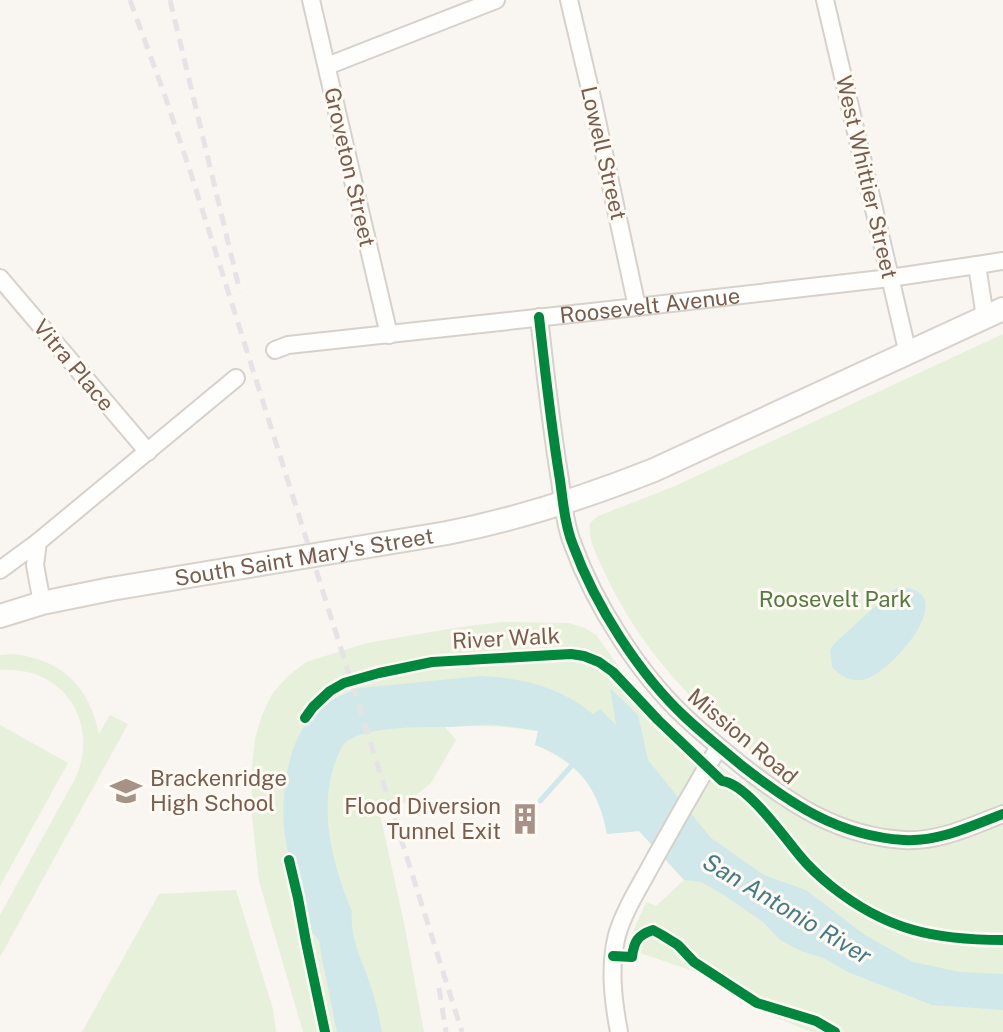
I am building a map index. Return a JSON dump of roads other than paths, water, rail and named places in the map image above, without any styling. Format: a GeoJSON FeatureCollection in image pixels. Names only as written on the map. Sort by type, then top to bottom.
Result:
{"type":"FeatureCollection","features":[{"type":"Feature","properties":{"kind":"main road"},"geometry":{"type":"LineString","coordinates":[[564,504],[654,470],[994,313]]}},
{"type":"Feature","properties":{"kind":"main road","name":"South Saint Mary's Street"},"geometry":{"type":"LineString","coordinates":[[0,616],[42,603],[111,589],[485,526],[564,504]]}},
{"type":"Feature","properties":{"kind":"street","name":"Groveton Street"},"geometry":{"type":"LineString","coordinates":[[311,0],[389,335]]}},
{"type":"Feature","properties":{"kind":"street"},"geometry":{"type":"LineString","coordinates":[[327,66],[496,0]]}},
{"type":"Feature","properties":{"kind":"street","name":"Lowell Street"},"geometry":{"type":"LineString","coordinates":[[569,0],[637,307]]}},
{"type":"Feature","properties":{"kind":"street","name":"West Whittier Street"},"geometry":{"type":"LineString","coordinates":[[825,0],[908,354]]}},
{"type":"Feature","properties":{"kind":"street","name":"Roosevelt Avenue"},"geometry":{"type":"LineString","coordinates":[[275,350],[288,345],[890,278],[1003,261]]}},
{"type":"Feature","properties":{"kind":"street"},"geometry":{"type":"LineString","coordinates":[[977,265],[994,313]]}},
{"type":"Feature","properties":{"kind":"street","name":"Vitra Place"},"geometry":{"type":"LineString","coordinates":[[0,278],[148,452]]}},
{"type":"Feature","properties":{"kind":"street","name":"Mission Road"},"geometry":{"type":"LineString","coordinates":[[539,317],[555,450],[573,544],[620,639],[683,715],[796,806],[826,821],[869,835],[905,840],[932,839],[1003,814]]}},
{"type":"Feature","properties":{"kind":"street"},"geometry":{"type":"LineString","coordinates":[[0,570],[236,378]]}},
{"type":"Feature","properties":{"kind":"street"},"geometry":{"type":"LineString","coordinates":[[38,542],[35,565],[42,603]]}},
{"type":"Feature","properties":{"kind":"street"},"geometry":{"type":"LineString","coordinates":[[619,1032],[612,981],[618,933],[628,907],[719,747]]}},
{"type":"Feature","properties":{"kind":"water"},"geometry":{"type":"Polygon","coordinates":[[[900,587],[918,592],[925,602],[924,616],[905,648],[866,679],[856,680],[840,674],[832,667],[830,650],[834,644],[900,587]]]}},
{"type":"Feature","properties":{"kind":"water","name":"San Antonio River"},"geometry":{"type":"Polygon","coordinates":[[[481,676],[512,679],[554,691],[593,714],[600,709],[616,725],[610,688],[638,715],[648,760],[711,838],[764,875],[806,890],[865,935],[913,962],[960,972],[1003,974],[1003,1010],[932,1005],[848,972],[780,940],[763,922],[724,895],[701,882],[684,880],[639,831],[607,834],[592,790],[575,768],[535,745],[538,731],[484,725],[380,730],[355,737],[341,749],[330,781],[330,838],[382,1032],[337,1032],[320,944],[306,927],[285,833],[287,773],[296,742],[319,709],[360,688],[481,676]]]}},
{"type":"Feature","properties":{"kind":"waterway"},"geometry":{"type":"LineString","coordinates":[[540,801],[574,763]]}},
{"type":"Feature","properties":{"kind":"railway"},"geometry":{"type":"LineString","coordinates":[[130,0],[191,174],[462,1032]]}},
{"type":"Feature","properties":{"kind":"railway"},"geometry":{"type":"LineString","coordinates":[[170,0],[240,292]]}},
{"type":"Feature","properties":{"kind":"railway"},"geometry":{"type":"LineString","coordinates":[[439,988],[446,1032]]}},
{"type":"Feature","properties":{"kind":"place","name":"Brackenridge High School"},"geometry":{"type":"Point","coordinates":[126,791]}},
{"type":"Feature","properties":{"kind":"place","name":"Flood Diversion Tunnel Exit"},"geometry":{"type":"Point","coordinates":[525,819]}},
{"type":"Feature","properties":{"kind":"park label","name":"Roosevelt Park"},"geometry":{"type":"Point","coordinates":[835,599]}}]}
